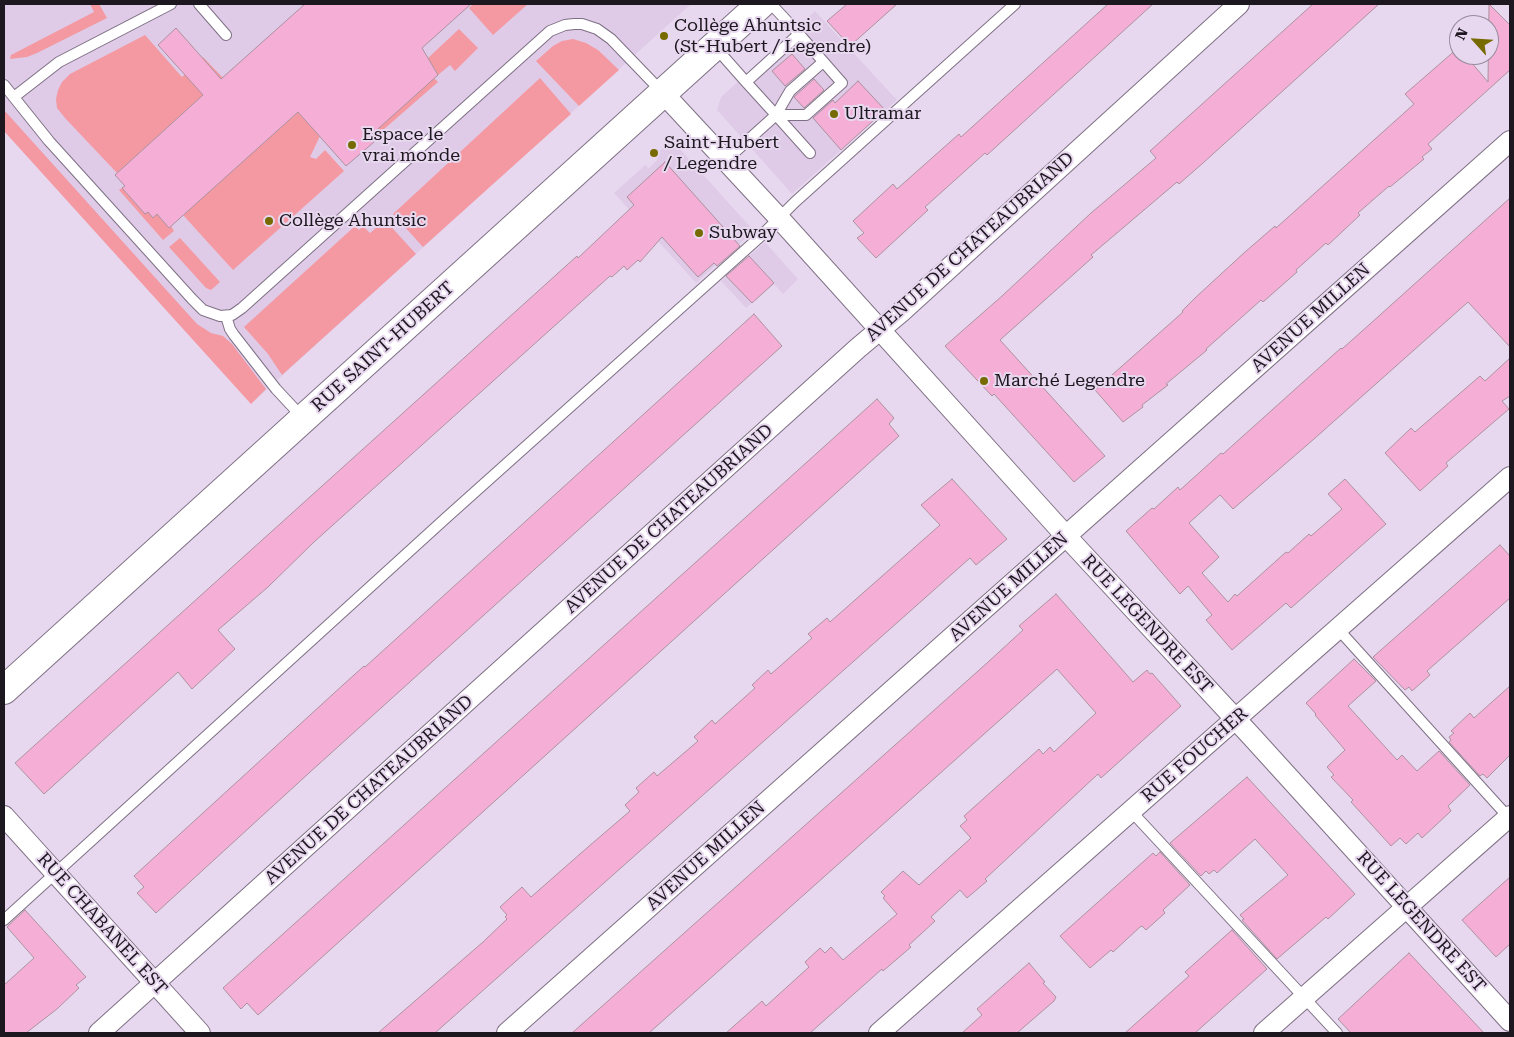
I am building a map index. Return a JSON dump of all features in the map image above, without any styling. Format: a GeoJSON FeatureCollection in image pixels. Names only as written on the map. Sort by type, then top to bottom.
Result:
{"type":"FeatureCollection","features":[{"type":"Feature","properties":{"kind":"main road","name":"RUE SAINT-HUBERT"},"geometry":{"type":"LineString","coordinates":[[4,690],[761,4]]}},
{"type":"Feature","properties":{"kind":"street","name":"AVENUE DE CHATEAUBRIAND"},"geometry":{"type":"LineString","coordinates":[[99,1033],[1239,4]]}},
{"type":"Feature","properties":{"kind":"street","name":"RUE LEGENDRE EST"},"geometry":{"type":"LineString","coordinates":[[663,93],[1510,1021]]}},
{"type":"Feature","properties":{"kind":"street","name":"AVENUE MILLEN"},"geometry":{"type":"LineString","coordinates":[[507,1033],[1510,141]]}},
{"type":"Feature","properties":{"kind":"street","name":"RUE FOUCHER"},"geometry":{"type":"LineString","coordinates":[[880,1033],[1510,477]]}},
{"type":"Feature","properties":{"kind":"street","name":"RUE CHABANEL EST"},"geometry":{"type":"LineString","coordinates":[[4,816],[200,1033]]}},
{"type":"Feature","properties":{"kind":"street"},"geometry":{"type":"LineString","coordinates":[[1264,1033],[1510,818]]}},
{"type":"Feature","properties":{"kind":"lane"},"geometry":{"type":"LineString","coordinates":[[14,97],[58,62],[172,4]]}},
{"type":"Feature","properties":{"kind":"lane"},"geometry":{"type":"LineString","coordinates":[[199,4],[226,35]]}},
{"type":"Feature","properties":{"kind":"lane"},"geometry":{"type":"LineString","coordinates":[[770,4],[842,83],[806,115],[776,115]]}},
{"type":"Feature","properties":{"kind":"lane"},"geometry":{"type":"LineString","coordinates":[[4,920],[1015,4]]}},
{"type":"Feature","properties":{"kind":"lane"},"geometry":{"type":"LineString","coordinates":[[4,85],[50,141],[198,305],[214,316],[232,315],[242,308],[550,31],[565,25],[574,24],[582,24],[597,29],[611,39],[663,93]]}},
{"type":"Feature","properties":{"kind":"lane"},"geometry":{"type":"LineString","coordinates":[[746,82],[799,34]]}},
{"type":"Feature","properties":{"kind":"lane"},"geometry":{"type":"LineString","coordinates":[[714,46],[810,153]]}},
{"type":"Feature","properties":{"kind":"lane"},"geometry":{"type":"LineString","coordinates":[[726,160],[776,115],[790,91],[823,62]]}},
{"type":"Feature","properties":{"kind":"lane"},"geometry":{"type":"LineString","coordinates":[[226,316],[234,335],[276,389],[304,420]]}},
{"type":"Feature","properties":{"kind":"lane"},"geometry":{"type":"LineString","coordinates":[[1338,629],[1510,818]]}},
{"type":"Feature","properties":{"kind":"lane"},"geometry":{"type":"LineString","coordinates":[[1131,811],[1337,1033]]}},
{"type":"Feature","properties":{"kind":"shaded area","name":"Collège Ahuntsic"},"geometry":{"type":"Polygon","coordinates":[[[4,4],[691,4],[251,404],[4,131],[4,4]]]}},
{"type":"Feature","properties":{"kind":"shaded area"},"geometry":{"type":"Polygon","coordinates":[[[90,4],[99,4],[107,18],[37,53],[27,57],[10,59],[11,55],[94,12],[90,4]]]}},
{"type":"Feature","properties":{"kind":"shaded area"},"geometry":{"type":"Polygon","coordinates":[[[473,4],[528,4],[493,35],[469,8],[473,4]]]}},
{"type":"Feature","properties":{"kind":"shaded area"},"geometry":{"type":"Polygon","coordinates":[[[815,11],[897,100],[792,194],[717,110],[721,97],[815,11]]]}},
{"type":"Feature","properties":{"kind":"shaded area"},"geometry":{"type":"Polygon","coordinates":[[[459,29],[478,48],[455,71],[450,65],[438,75],[428,58],[459,29]]]}},
{"type":"Feature","properties":{"kind":"shaded area"},"geometry":{"type":"Polygon","coordinates":[[[145,35],[182,77],[203,57],[223,78],[117,173],[65,118],[57,108],[56,99],[62,82],[70,74],[145,35]]]}},
{"type":"Feature","properties":{"kind":"shaded area"},"geometry":{"type":"Polygon","coordinates":[[[573,39],[586,43],[598,50],[619,70],[579,106],[536,61],[553,46],[562,41],[573,39]]]}},
{"type":"Feature","properties":{"kind":"shaded area"},"geometry":{"type":"Polygon","coordinates":[[[434,78],[438,82],[375,137],[361,117],[378,129],[434,78]]]}},
{"type":"Feature","properties":{"kind":"shaded area"},"geometry":{"type":"Polygon","coordinates":[[[540,78],[571,114],[423,247],[393,214],[540,78]]]}},
{"type":"Feature","properties":{"kind":"shaded area"},"geometry":{"type":"Polygon","coordinates":[[[4,110],[197,324],[211,333],[223,336],[232,344],[266,389],[251,404],[4,131],[4,110]]]}},
{"type":"Feature","properties":{"kind":"shaded area"},"geometry":{"type":"Polygon","coordinates":[[[298,112],[320,136],[310,157],[316,159],[325,150],[344,171],[233,270],[183,215],[298,112]]]}},
{"type":"Feature","properties":{"kind":"shaded area"},"geometry":{"type":"Polygon","coordinates":[[[670,144],[680,149],[754,231],[696,283],[614,193],[645,165],[649,168],[658,159],[655,155],[670,144]]]}},
{"type":"Feature","properties":{"kind":"shaded area"},"geometry":{"type":"Polygon","coordinates":[[[122,188],[145,214],[148,212],[153,218],[157,214],[174,231],[163,240],[119,190],[122,188]]]}},
{"type":"Feature","properties":{"kind":"shaded area"},"geometry":{"type":"Polygon","coordinates":[[[385,220],[416,254],[282,375],[268,354],[244,327],[355,226],[359,230],[363,226],[370,233],[385,220]]]}},
{"type":"Feature","properties":{"kind":"shaded area"},"geometry":{"type":"Polygon","coordinates":[[[180,238],[220,282],[211,290],[206,288],[169,247],[180,238]]]}},
{"type":"Feature","properties":{"kind":"shaded area"},"geometry":{"type":"Polygon","coordinates":[[[765,242],[798,279],[783,294],[774,284],[746,308],[721,281],[765,242]]]}},
{"type":"Feature","properties":{"kind":"building"},"geometry":{"type":"Polygon","coordinates":[[[305,4],[471,4],[422,48],[438,75],[370,136],[374,142],[346,166],[298,112],[169,228],[157,214],[153,218],[148,212],[145,214],[122,188],[125,186],[115,175],[203,95],[158,45],[176,28],[221,79],[305,4]]]}},
{"type":"Feature","properties":{"kind":"building"},"geometry":{"type":"Polygon","coordinates":[[[847,4],[897,4],[850,46],[827,21],[847,4]]]}},
{"type":"Feature","properties":{"kind":"building"},"geometry":{"type":"Polygon","coordinates":[[[1108,4],[1153,4],[987,155],[985,153],[925,207],[928,210],[876,258],[857,238],[864,233],[853,221],[893,184],[897,189],[959,134],[961,137],[1108,4]]]}},
{"type":"Feature","properties":{"kind":"building"},"geometry":{"type":"Polygon","coordinates":[[[1313,4],[1379,4],[1179,184],[1177,182],[1091,255],[1093,257],[1000,340],[1105,456],[1074,482],[994,394],[992,396],[945,346],[1091,213],[1156,158],[1150,151],[1313,4]]]}},
{"type":"Feature","properties":{"kind":"building"},"geometry":{"type":"Polygon","coordinates":[[[1489,4],[1510,25],[1510,70],[1428,144],[1432,149],[1422,157],[1424,159],[1358,213],[1360,215],[1328,245],[1326,243],[1263,302],[1261,300],[1207,350],[1166,384],[1168,385],[1123,422],[1095,390],[1183,312],[1196,297],[1245,252],[1275,226],[1276,228],[1414,104],[1405,94],[1449,56],[1449,65],[1474,65],[1488,82],[1488,65],[1499,65],[1499,15],[1489,15],[1489,4]]]}},
{"type":"Feature","properties":{"kind":"building"},"geometry":{"type":"Polygon","coordinates":[[[792,54],[805,69],[785,86],[772,71],[792,54]]]}},
{"type":"Feature","properties":{"kind":"building"},"geometry":{"type":"Polygon","coordinates":[[[814,79],[824,90],[804,108],[794,97],[814,79]]]}},
{"type":"Feature","properties":{"kind":"building"},"geometry":{"type":"Polygon","coordinates":[[[858,81],[885,110],[841,150],[813,118],[833,100],[835,103],[858,81]]]}},
{"type":"Feature","properties":{"kind":"building"},"geometry":{"type":"Polygon","coordinates":[[[665,162],[740,246],[717,266],[714,263],[698,277],[662,237],[640,262],[638,260],[627,270],[624,266],[612,277],[610,276],[314,542],[268,587],[218,630],[235,649],[192,689],[178,672],[44,794],[15,763],[577,256],[578,258],[634,205],[627,197],[665,162]]]}},
{"type":"Feature","properties":{"kind":"building"},"geometry":{"type":"Polygon","coordinates":[[[1510,198],[1510,347],[1468,302],[1233,509],[1220,495],[1189,523],[1219,557],[1202,573],[1228,602],[1286,552],[1288,553],[1309,534],[1311,536],[1342,509],[1328,494],[1345,479],[1386,524],[1291,608],[1286,603],[1232,650],[1206,620],[1212,615],[1188,586],[1180,594],[1126,531],[1178,487],[1180,490],[1221,453],[1223,454],[1510,198]]]}},
{"type":"Feature","properties":{"kind":"building"},"geometry":{"type":"Polygon","coordinates":[[[749,256],[774,283],[752,303],[726,276],[749,256]]]}},
{"type":"Feature","properties":{"kind":"building"},"geometry":{"type":"Polygon","coordinates":[[[754,314],[782,346],[156,913],[137,893],[144,887],[134,876],[754,314]]]}},
{"type":"Feature","properties":{"kind":"building"},"geometry":{"type":"Polygon","coordinates":[[[1510,358],[1510,396],[1502,401],[1509,409],[1446,463],[1448,466],[1420,491],[1385,453],[1411,428],[1415,432],[1480,376],[1485,381],[1510,358]]]}},
{"type":"Feature","properties":{"kind":"building"},"geometry":{"type":"Polygon","coordinates":[[[877,399],[894,418],[889,424],[899,436],[258,1015],[247,1003],[241,1009],[223,988],[877,399]]]}},
{"type":"Feature","properties":{"kind":"building"},"geometry":{"type":"Polygon","coordinates":[[[952,479],[1007,539],[976,565],[970,558],[435,1033],[378,1033],[507,919],[505,917],[507,915],[500,907],[522,887],[531,897],[630,811],[625,805],[639,792],[636,788],[654,772],[657,776],[698,741],[694,737],[712,720],[715,724],[755,688],[752,685],[768,670],[771,674],[812,638],[808,634],[827,618],[830,622],[940,525],[921,505],[952,479]]]}},
{"type":"Feature","properties":{"kind":"building"},"geometry":{"type":"Polygon","coordinates":[[[1500,545],[1510,556],[1510,598],[1427,671],[1430,675],[1412,691],[1409,687],[1405,690],[1373,657],[1500,545]]]}},
{"type":"Feature","properties":{"kind":"building"},"geometry":{"type":"Polygon","coordinates":[[[1056,594],[1133,682],[1147,670],[1150,674],[1152,673],[1181,706],[1101,778],[1098,774],[967,898],[960,890],[931,917],[935,921],[909,945],[911,947],[883,971],[882,969],[810,1033],[726,1033],[762,1001],[766,1006],[809,967],[805,962],[820,948],[825,953],[831,947],[843,960],[897,914],[883,898],[885,896],[881,892],[903,871],[919,885],[971,838],[960,826],[967,820],[964,816],[1039,749],[1043,754],[1050,747],[1054,752],[1096,713],[1057,669],[649,1033],[572,1033],[987,663],[1023,630],[1019,626],[1056,594]]]}},
{"type":"Feature","properties":{"kind":"building"},"geometry":{"type":"Polygon","coordinates":[[[1354,659],[1376,681],[1348,706],[1397,760],[1402,755],[1417,771],[1439,751],[1470,785],[1448,806],[1451,811],[1422,838],[1418,833],[1406,844],[1400,838],[1391,846],[1351,802],[1353,800],[1331,777],[1334,775],[1327,767],[1345,750],[1306,703],[1354,659]]]}},
{"type":"Feature","properties":{"kind":"building"},"geometry":{"type":"Polygon","coordinates":[[[1510,686],[1510,755],[1487,778],[1483,774],[1480,776],[1449,742],[1451,740],[1449,737],[1454,733],[1451,731],[1470,713],[1474,718],[1510,686]]]}},
{"type":"Feature","properties":{"kind":"building"},"geometry":{"type":"Polygon","coordinates":[[[1247,777],[1355,894],[1328,919],[1326,917],[1277,959],[1242,920],[1244,919],[1240,915],[1288,875],[1255,839],[1217,873],[1214,870],[1209,874],[1206,871],[1201,876],[1170,843],[1247,777]]]}},
{"type":"Feature","properties":{"kind":"building"},"geometry":{"type":"Polygon","coordinates":[[[1160,852],[1190,885],[1163,910],[1165,913],[1146,930],[1142,926],[1140,927],[1113,952],[1111,950],[1090,968],[1060,936],[1153,853],[1156,856],[1160,852]]]}},
{"type":"Feature","properties":{"kind":"building"},"geometry":{"type":"Polygon","coordinates":[[[1510,877],[1510,944],[1496,957],[1462,920],[1510,877]]]}},
{"type":"Feature","properties":{"kind":"building"},"geometry":{"type":"Polygon","coordinates":[[[25,910],[86,977],[76,985],[79,988],[57,1009],[26,1033],[4,1033],[4,985],[34,958],[7,927],[25,910]]]}},
{"type":"Feature","properties":{"kind":"building"},"geometry":{"type":"Polygon","coordinates":[[[1232,930],[1267,969],[1195,1033],[1125,1033],[1189,976],[1185,972],[1232,930]]]}},
{"type":"Feature","properties":{"kind":"building"},"geometry":{"type":"Polygon","coordinates":[[[1409,953],[1484,1033],[1351,1033],[1338,1019],[1409,953]]]}},
{"type":"Feature","properties":{"kind":"building"},"geometry":{"type":"Polygon","coordinates":[[[1029,963],[1056,997],[1054,1001],[1017,1033],[962,1033],[982,1015],[977,1009],[1029,963]]]}},
{"type":"Feature","properties":{"kind":"place","name":"Collège Ahuntsic (St-Hubert / Legendre)"},"geometry":{"type":"Point","coordinates":[664,36]}},
{"type":"Feature","properties":{"kind":"place","name":"Ultramar"},"geometry":{"type":"Point","coordinates":[834,114]}},
{"type":"Feature","properties":{"kind":"place","name":"Espace le vrai monde"},"geometry":{"type":"Point","coordinates":[352,145]}},
{"type":"Feature","properties":{"kind":"place","name":"Saint-Hubert / Legendre"},"geometry":{"type":"Point","coordinates":[654,153]}},
{"type":"Feature","properties":{"kind":"place","name":"Collège Ahuntsic"},"geometry":{"type":"Point","coordinates":[269,221]}},
{"type":"Feature","properties":{"kind":"place","name":"Subway"},"geometry":{"type":"Point","coordinates":[699,233]}},
{"type":"Feature","properties":{"kind":"place","name":"Marché Legendre"},"geometry":{"type":"Point","coordinates":[984,381]}}]}
